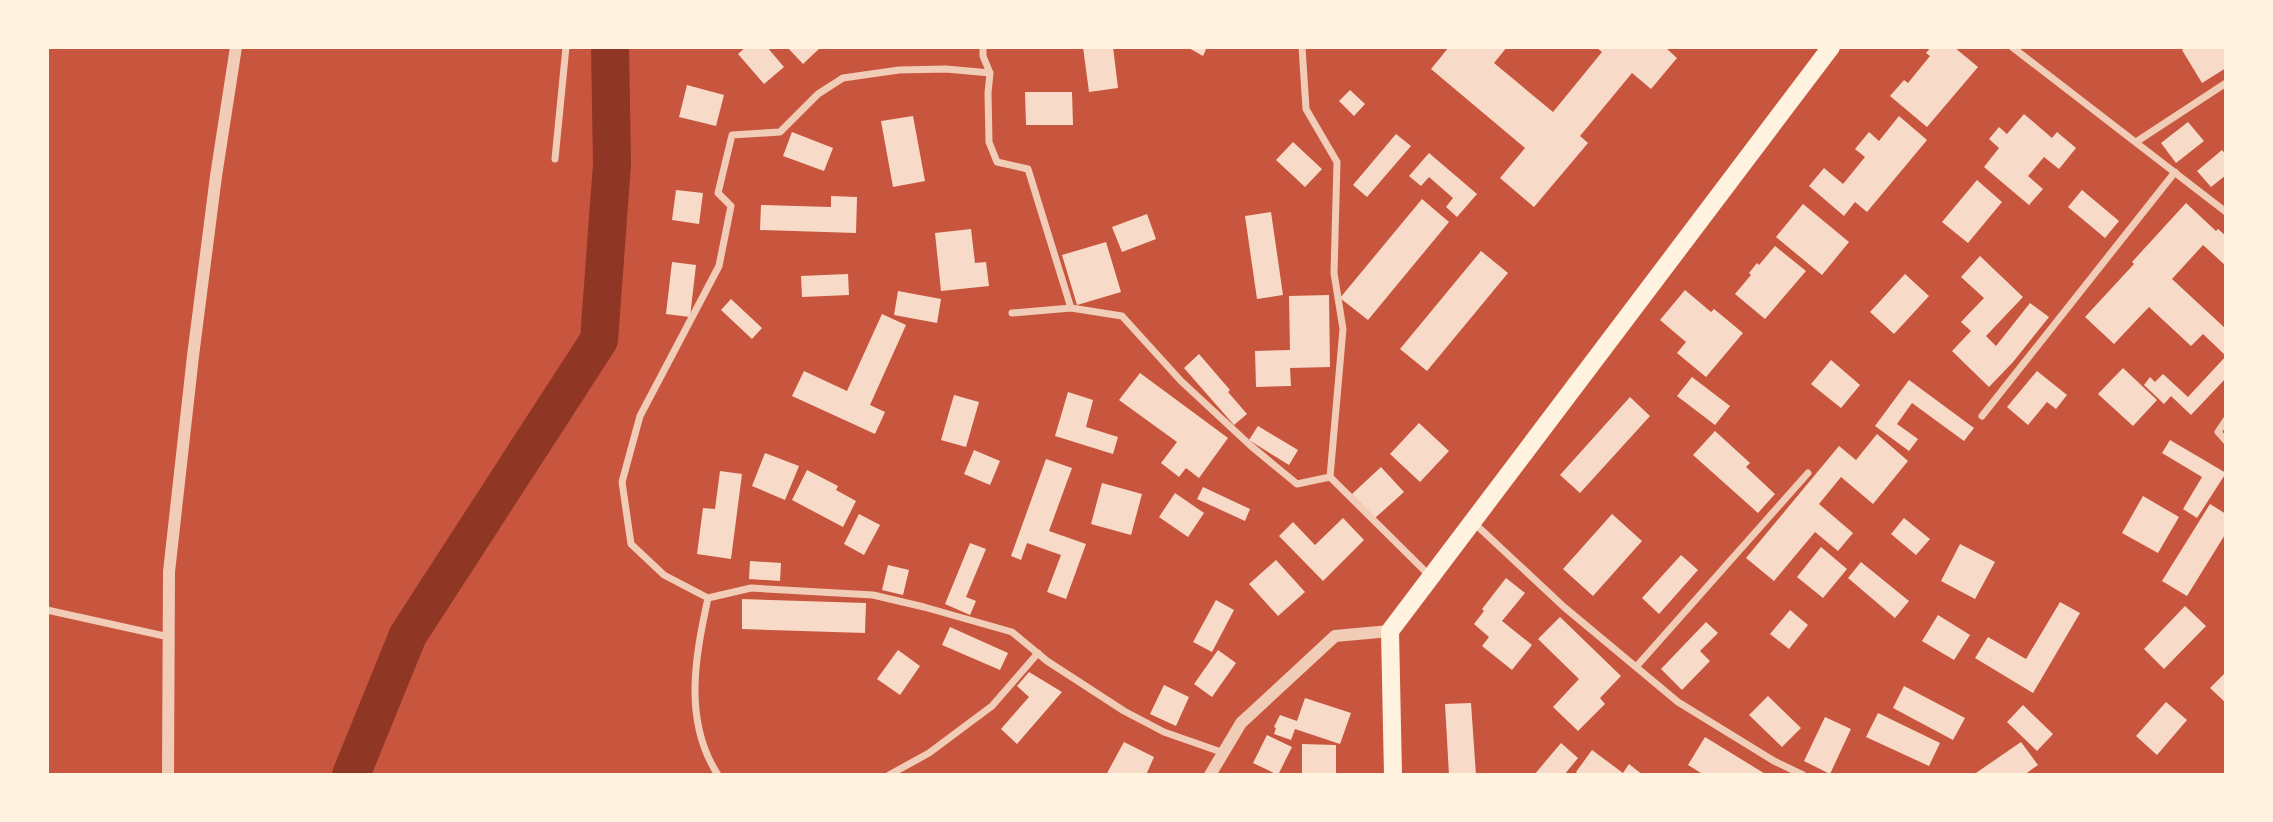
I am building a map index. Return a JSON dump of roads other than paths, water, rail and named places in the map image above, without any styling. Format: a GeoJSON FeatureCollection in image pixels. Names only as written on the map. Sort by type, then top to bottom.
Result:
{"type":"FeatureCollection","features":[{"type":"Feature","properties":{"kind":"main road"},"geometry":{"type":"LineString","coordinates":[[1393,775],[1390,631],[1831,47]]}},
{"type":"Feature","properties":{"kind":"street"},"geometry":{"type":"LineString","coordinates":[[168,775],[169,572],[191,370],[236,47]]}},
{"type":"Feature","properties":{"kind":"street"},"geometry":{"type":"LineString","coordinates":[[555,159],[566,47]]}},
{"type":"Feature","properties":{"kind":"street"},"geometry":{"type":"LineString","coordinates":[[983,47],[983,56],[990,73],[989,142],[996,162],[1028,169],[1071,308]]}},
{"type":"Feature","properties":{"kind":"street"},"geometry":{"type":"LineString","coordinates":[[1302,47],[1306,109],[1337,162],[1334,273],[1343,329],[1330,477]]}},
{"type":"Feature","properties":{"kind":"street"},"geometry":{"type":"LineString","coordinates":[[2012,47],[2226,212]]}},
{"type":"Feature","properties":{"kind":"street"},"geometry":{"type":"LineString","coordinates":[[990,73],[946,69],[899,70],[843,78],[818,94],[780,132],[732,135],[718,193],[732,206],[719,266],[639,416],[622,482],[631,544],[664,575],[708,598],[751,588],[873,595],[1012,632],[1038,653],[1124,711],[1164,732],[1223,753]]}},
{"type":"Feature","properties":{"kind":"street"},"geometry":{"type":"LineString","coordinates":[[2136,142],[2226,83]]}},
{"type":"Feature","properties":{"kind":"street"},"geometry":{"type":"LineString","coordinates":[[1982,416],[2175,172]]}},
{"type":"Feature","properties":{"kind":"street"},"geometry":{"type":"LineString","coordinates":[[1012,313],[1071,308],[1122,316],[1181,382],[1297,484],[1330,477]]}},
{"type":"Feature","properties":{"kind":"street"},"geometry":{"type":"LineString","coordinates":[[2226,420],[2218,432],[2226,441]]}},
{"type":"Feature","properties":{"kind":"street"},"geometry":{"type":"LineString","coordinates":[[1636,667],[1808,473]]}},
{"type":"Feature","properties":{"kind":"street"},"geometry":{"type":"LineString","coordinates":[[1330,477],[1431,577]]}},
{"type":"Feature","properties":{"kind":"street"},"geometry":{"type":"LineString","coordinates":[[1473,522],[1564,607],[1678,702],[1774,761],[1803,775]]}},
{"type":"Feature","properties":{"kind":"street"},"geometry":{"type":"LineString","coordinates":[[708,598],[698,645],[695,700],[700,740],[718,775]]}},
{"type":"Feature","properties":{"kind":"street"},"geometry":{"type":"LineString","coordinates":[[47,610],[169,637]]}},
{"type":"Feature","properties":{"kind":"street"},"geometry":{"type":"LineString","coordinates":[[1210,775],[1241,723],[1335,636],[1390,631]]}},
{"type":"Feature","properties":{"kind":"street"},"geometry":{"type":"LineString","coordinates":[[889,775],[929,753],[992,706],[1038,653]]}},
{"type":"Feature","properties":{"kind":"waterway"},"geometry":{"type":"LineString","coordinates":[[351,775],[408,635],[599,340],[612,164],[610,47]]}}]}
